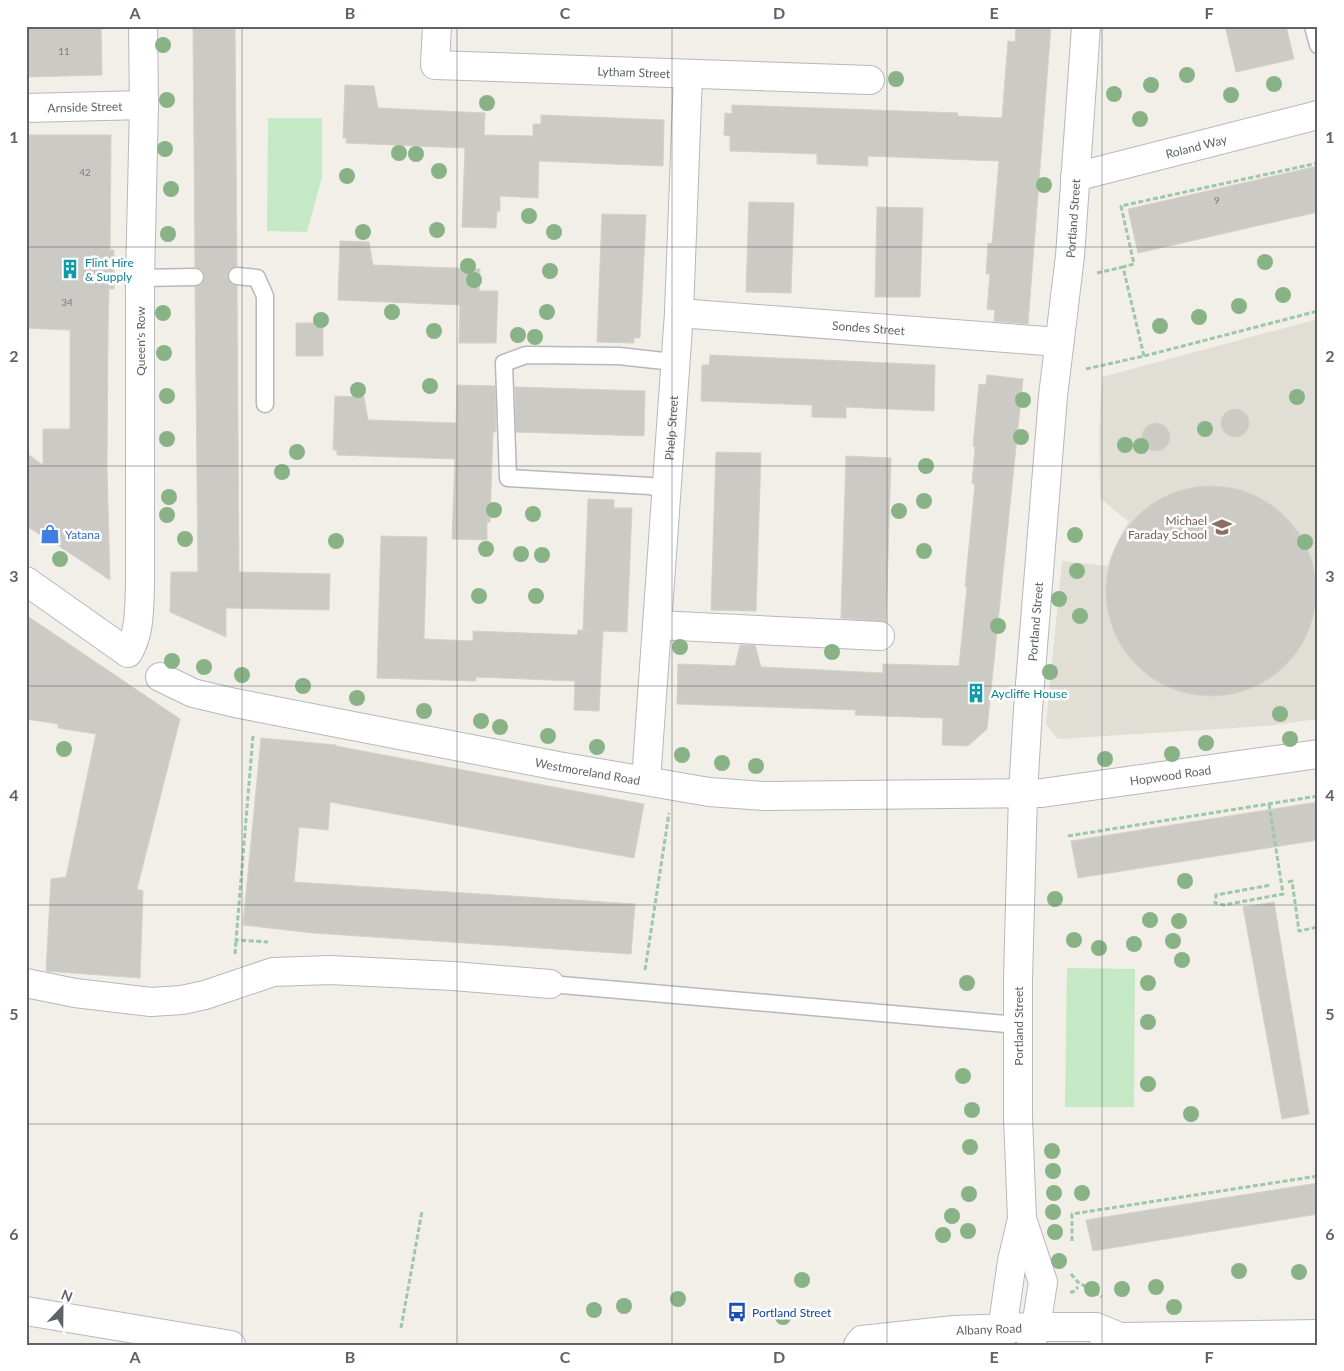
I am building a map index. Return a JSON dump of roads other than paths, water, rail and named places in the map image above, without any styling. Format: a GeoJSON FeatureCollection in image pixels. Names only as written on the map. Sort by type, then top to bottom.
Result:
{"type":"FeatureCollection","features":[{"type":"Feature","properties":{"kind":"street","name":"Queen's Row"},"geometry":{"type":"LineString","coordinates":[[26,582],[128,653],[134,643],[138,629],[139,595],[140,278],[144,105],[143,26]]}},
{"type":"Feature","properties":{"kind":"street","name":"Lytham Street"},"geometry":{"type":"LineString","coordinates":[[437,26],[435,65],[870,80]]}},
{"type":"Feature","properties":{"kind":"street","name":"Portland Street"},"geometry":{"type":"LineString","coordinates":[[1034,1336],[1042,1282],[1022,1219],[1018,1117],[1023,793],[1055,376],[1068,274],[1086,26]]}},
{"type":"Feature","properties":{"kind":"street","name":"Phelp Street"},"geometry":{"type":"LineString","coordinates":[[646,781],[679,312],[688,74]]}},
{"type":"Feature","properties":{"kind":"street","name":"Arnside Street"},"geometry":{"type":"LineString","coordinates":[[26,108],[144,105]]}},
{"type":"Feature","properties":{"kind":"street","name":"Roland Way"},"geometry":{"type":"LineString","coordinates":[[1075,177],[1318,115]]}},
{"type":"Feature","properties":{"kind":"street","name":"Sondes Street"},"geometry":{"type":"LineString","coordinates":[[679,312],[1059,342]]}},
{"type":"Feature","properties":{"kind":"street"},"geometry":{"type":"LineString","coordinates":[[657,625],[880,636]]}},
{"type":"Feature","properties":{"kind":"street","name":"Westmoreland Road"},"geometry":{"type":"LineString","coordinates":[[160,677],[193,693],[235,703],[558,766],[709,792],[764,796],[1023,793]]}},
{"type":"Feature","properties":{"kind":"street","name":"Hopwood Road"},"geometry":{"type":"LineString","coordinates":[[1023,793],[1056,792],[1318,754]]}},
{"type":"Feature","properties":{"kind":"street"},"geometry":{"type":"LineString","coordinates":[[26,983],[75,993],[151,1002],[182,1000],[205,995],[273,972],[340,971],[453,976],[550,984]]}},
{"type":"Feature","properties":{"kind":"street","name":"Portland Street"},"geometry":{"type":"LineString","coordinates":[[1001,1336],[1012,1261],[1022,1219]]}},
{"type":"Feature","properties":{"kind":"street"},"geometry":{"type":"LineString","coordinates":[[26,1311],[231,1345]]}},
{"type":"Feature","properties":{"kind":"street","name":"Albany Road"},"geometry":{"type":"LineString","coordinates":[[858,1345],[862,1340],[975,1328],[1001,1336],[1034,1336],[1096,1327],[1111,1341],[1318,1334]]}},
{"type":"Feature","properties":{"kind":"lane"},"geometry":{"type":"LineString","coordinates":[[1313,26],[1318,45]]}},
{"type":"Feature","properties":{"kind":"lane"},"geometry":{"type":"LineString","coordinates":[[237,276],[257,278],[266,296],[265,404]]}},
{"type":"Feature","properties":{"kind":"lane"},"geometry":{"type":"LineString","coordinates":[[140,278],[195,277]]}},
{"type":"Feature","properties":{"kind":"lane"},"geometry":{"type":"LineString","coordinates":[[666,490],[650,486],[508,478],[504,363],[526,355],[619,356],[664,361],[675,359]]}},
{"type":"Feature","properties":{"kind":"lane"},"geometry":{"type":"LineString","coordinates":[[550,984],[1018,1025]]}},
{"type":"Feature","properties":{"kind":"place","name":"Flint Hire & Supply"},"geometry":{"type":"Point","coordinates":[70,269]}},
{"type":"Feature","properties":{"kind":"place","name":"Michael Faraday School"},"geometry":{"type":"Point","coordinates":[1222,527]}},
{"type":"Feature","properties":{"kind":"place","name":"Yatana"},"geometry":{"type":"Point","coordinates":[50,534]}},
{"type":"Feature","properties":{"kind":"place","name":"Aycliffe House"},"geometry":{"type":"Point","coordinates":[976,693]}},
{"type":"Feature","properties":{"kind":"place","name":"Portland Street"},"geometry":{"type":"Point","coordinates":[737,1312]}}]}
